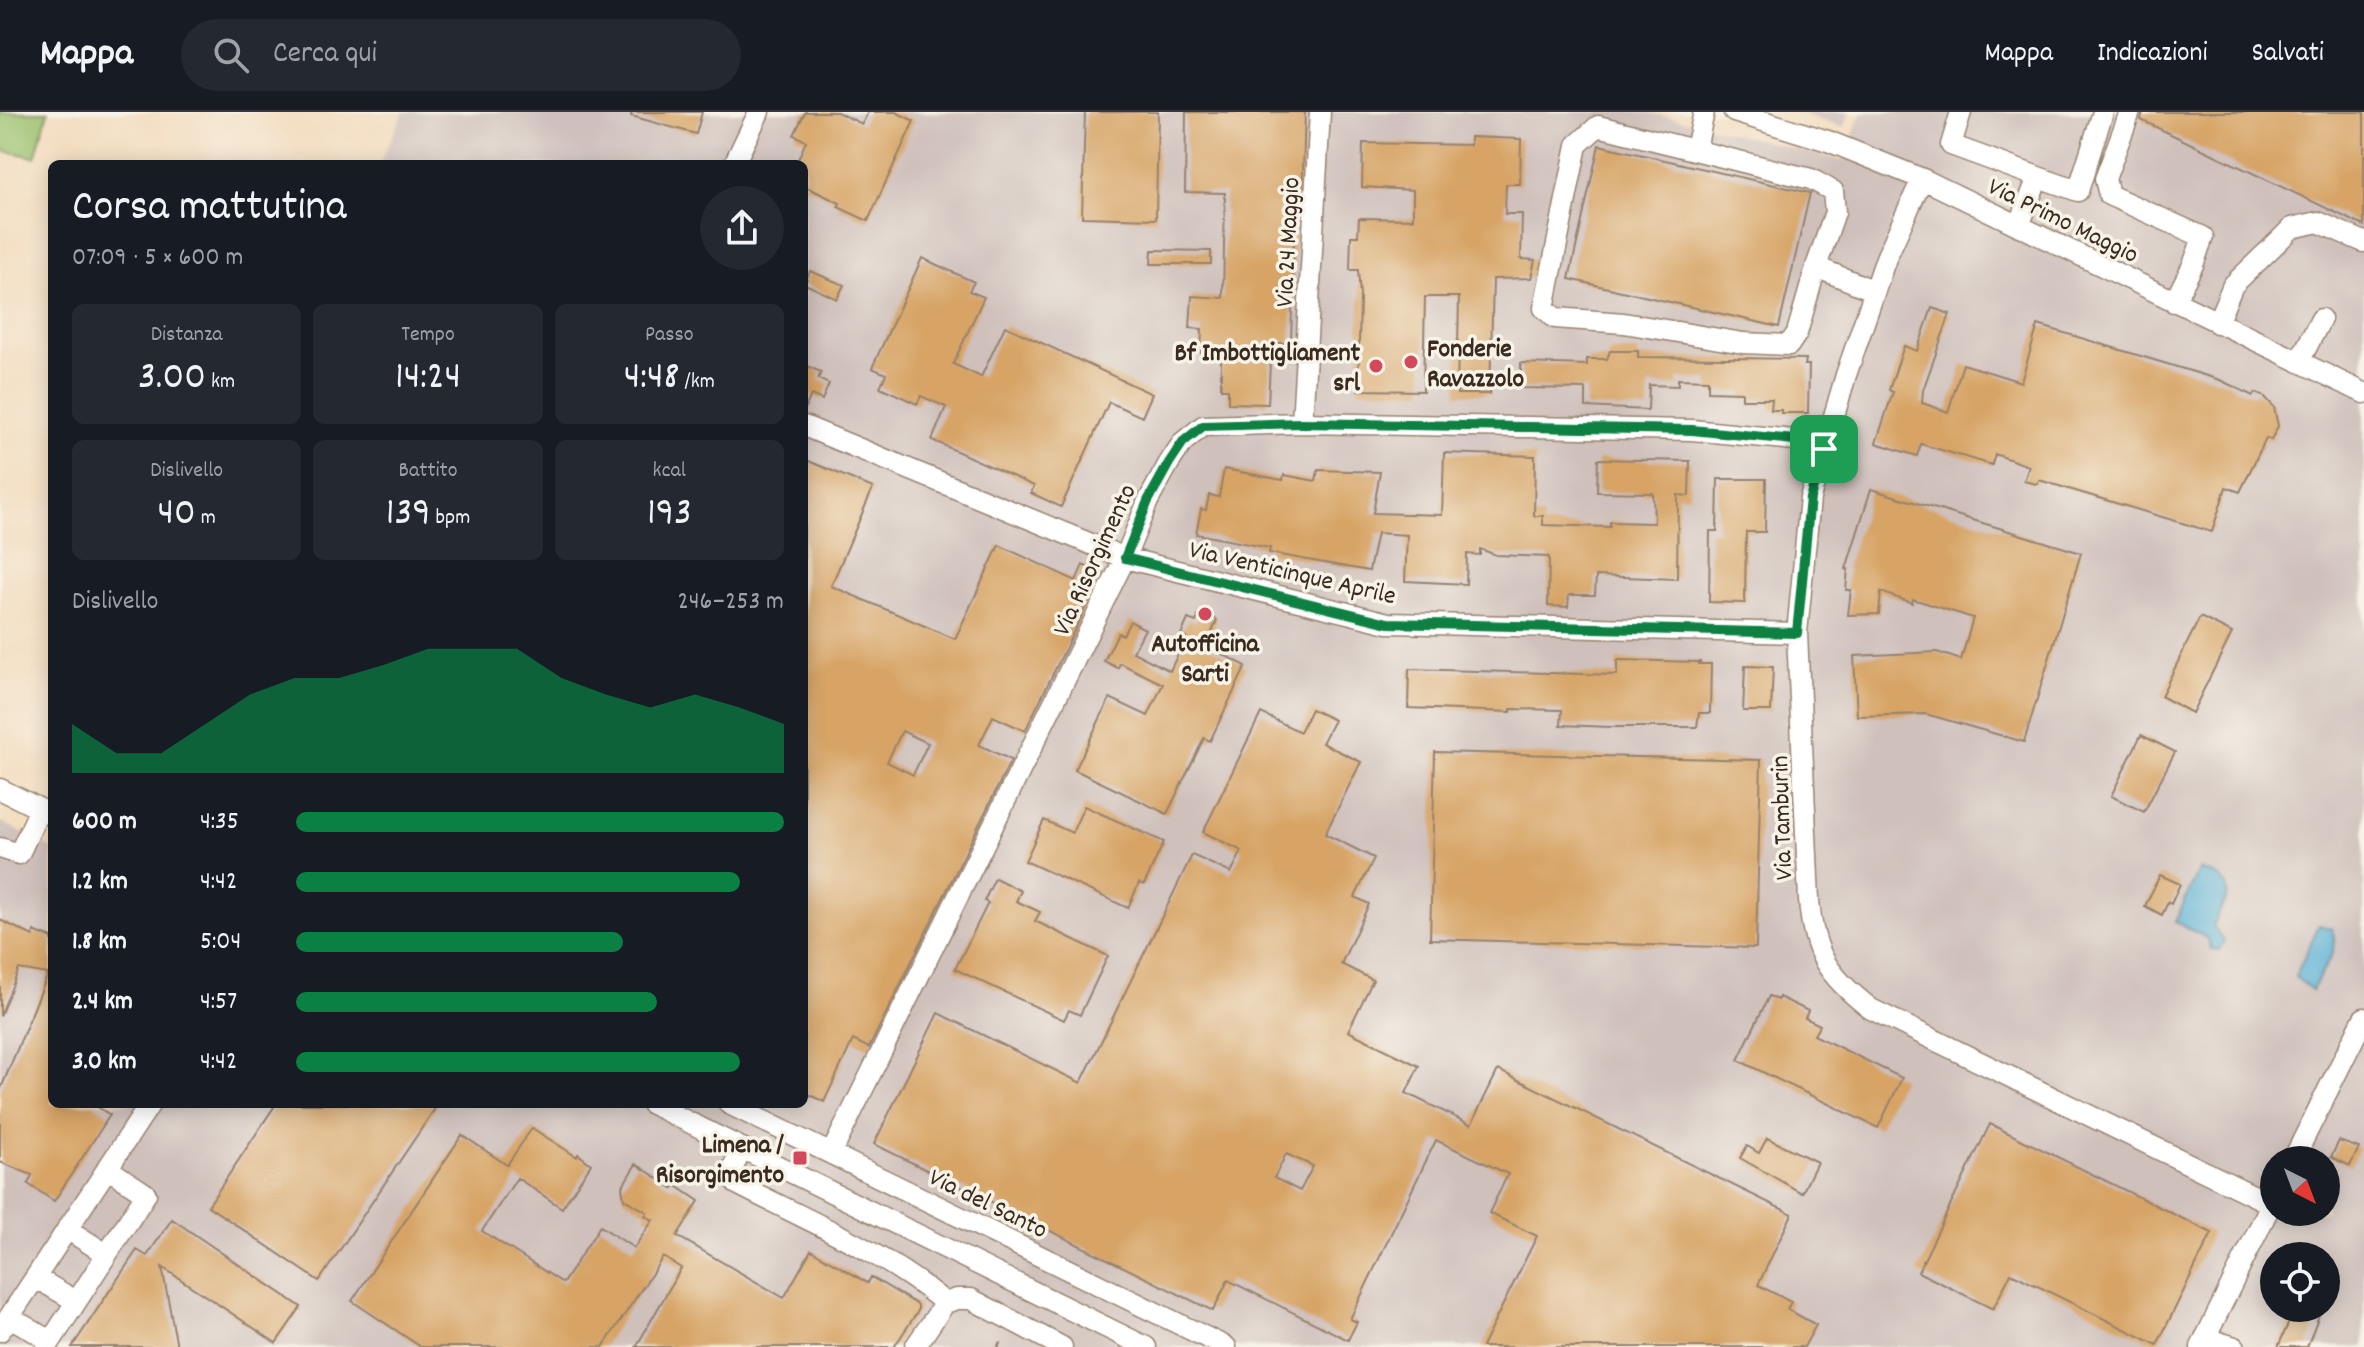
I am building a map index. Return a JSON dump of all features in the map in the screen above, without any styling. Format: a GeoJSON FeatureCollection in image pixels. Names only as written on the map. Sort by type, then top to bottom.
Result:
{"type":"FeatureCollection","features":[{"type":"Feature","properties":{"kind":"street"},"geometry":{"type":"LineString","coordinates":[[736,160],[759,112]]}},
{"type":"Feature","properties":{"kind":"street","name":"Via 24 Maggio"},"geometry":{"type":"LineString","coordinates":[[1302,423],[1320,112]]}},
{"type":"Feature","properties":{"kind":"street"},"geometry":{"type":"LineString","coordinates":[[1696,149],[1704,112]]}},
{"type":"Feature","properties":{"kind":"street","name":"Via Primo Maggio"},"geometry":{"type":"LineString","coordinates":[[1734,112],[1828,141],[1922,179],[2364,393]]}},
{"type":"Feature","properties":{"kind":"street"},"geometry":{"type":"LineString","coordinates":[[1961,112],[1951,145],[2078,191],[2103,112]]}},
{"type":"Feature","properties":{"kind":"street"},"geometry":{"type":"LineString","coordinates":[[2130,112],[2105,179],[2109,195],[2203,237],[2174,302]]}},
{"type":"Feature","properties":{"kind":"street"},"geometry":{"type":"LineString","coordinates":[[1598,126],[1811,179],[1833,191],[1835,212],[1816,267],[1797,333],[1789,345],[1743,343],[1624,323],[1555,318],[1544,308],[1577,145],[1598,126]]}},
{"type":"Feature","properties":{"kind":"street"},"geometry":{"type":"LineString","coordinates":[[2019,226],[2038,177]]}},
{"type":"Feature","properties":{"kind":"street","name":"Via Tamburin"},"geometry":{"type":"LineString","coordinates":[[1922,179],[1886,258],[1810,498],[1797,633],[1811,929],[1816,947],[1854,996],[1881,1014],[2260,1195]]}},
{"type":"Feature","properties":{"kind":"street"},"geometry":{"type":"LineString","coordinates":[[2217,323],[2233,285],[2292,228],[2318,222],[2364,242]]}},
{"type":"Feature","properties":{"kind":"street"},"geometry":{"type":"LineString","coordinates":[[1816,267],[1875,291]]}},
{"type":"Feature","properties":{"kind":"street"},"geometry":{"type":"LineString","coordinates":[[2299,362],[2321,319]]}},
{"type":"Feature","properties":{"kind":"street","name":"Via Risorgimento"},"geometry":{"type":"LineString","coordinates":[[831,1154],[1125,558],[1148,501],[1183,442],[1203,426],[1302,423],[1692,430],[1804,441],[1824,449]]}},
{"type":"Feature","properties":{"kind":"street","name":"Via Venticinque Aprile"},"geometry":{"type":"LineString","coordinates":[[808,428],[1125,558],[1388,623],[1797,633]]}},
{"type":"Feature","properties":{"kind":"street"},"geometry":{"type":"LineString","coordinates":[[0,789],[46,812],[19,854],[0,848]]}},
{"type":"Feature","properties":{"kind":"street"},"geometry":{"type":"LineString","coordinates":[[2300,1146],[2364,1018]]}},
{"type":"Feature","properties":{"kind":"street"},"geometry":{"type":"LineString","coordinates":[[107,1168],[146,1194],[49,1344],[5,1324],[107,1168],[147,1108]]}},
{"type":"Feature","properties":{"kind":"street"},"geometry":{"type":"LineString","coordinates":[[660,1108],[1146,1347]]}},
{"type":"Feature","properties":{"kind":"street","name":"Via del Santo"},"geometry":{"type":"LineString","coordinates":[[737,1108],[1226,1347]]}},
{"type":"Feature","properties":{"kind":"street"},"geometry":{"type":"LineString","coordinates":[[742,1148],[730,1174],[737,1184],[878,1255],[945,1303]]}},
{"type":"Feature","properties":{"kind":"street"},"geometry":{"type":"LineString","coordinates":[[2235,1347],[2203,1342],[2260,1226]]}},
{"type":"Feature","properties":{"kind":"street"},"geometry":{"type":"LineString","coordinates":[[67,1229],[106,1254]]}},
{"type":"Feature","properties":{"kind":"street"},"geometry":{"type":"LineString","coordinates":[[36,1278],[76,1301]]}},
{"type":"Feature","properties":{"kind":"street"},"geometry":{"type":"LineString","coordinates":[[915,1347],[945,1303],[957,1299],[971,1299],[1062,1347]]}},
{"type":"Feature","properties":{"kind":"shaded area"},"geometry":{"type":"Polygon","coordinates":[[[404,112],[1632,112],[1666,116],[1843,161],[1862,112],[2364,112],[2364,1347],[0,1347],[0,821],[48,847],[48,1108],[808,1108],[808,160],[381,160],[404,112]]]}},
{"type":"Feature","properties":{"kind":"shaded area"},"geometry":{"type":"Polygon","coordinates":[[[1797,112],[1850,112],[1844,128],[1797,112]]]}},
{"type":"Feature","properties":{"kind":"green space"},"geometry":{"type":"Polygon","coordinates":[[[0,112],[48,112],[35,157],[0,150],[0,112]]]}},
{"type":"Feature","properties":{"kind":"water"},"geometry":{"type":"Polygon","coordinates":[[[2200,869],[2219,877],[2227,886],[2227,896],[2213,926],[2225,942],[2220,950],[2211,949],[2207,938],[2175,922],[2200,869]]]}},
{"type":"Feature","properties":{"kind":"water"},"geometry":{"type":"Polygon","coordinates":[[[2319,925],[2331,928],[2334,944],[2312,990],[2295,977],[2319,925]]]}},
{"type":"Feature","properties":{"kind":"building"},"geometry":{"type":"Polygon","coordinates":[[[631,112],[702,112],[696,134],[631,116],[631,112]]]}},
{"type":"Feature","properties":{"kind":"building"},"geometry":{"type":"Polygon","coordinates":[[[805,112],[837,112],[862,124],[868,112],[896,112],[914,121],[868,221],[808,188],[808,160],[798,160],[806,141],[794,135],[805,112]]]}},
{"type":"Feature","properties":{"kind":"building"},"geometry":{"type":"Polygon","coordinates":[[[1085,112],[1158,112],[1156,219],[1082,217],[1085,112]]]}},
{"type":"Feature","properties":{"kind":"building"},"geometry":{"type":"Polygon","coordinates":[[[1186,112],[1305,112],[1302,201],[1295,201],[1291,343],[1271,343],[1268,404],[1228,403],[1228,389],[1221,389],[1221,354],[1201,353],[1202,329],[1190,328],[1192,296],[1223,298],[1225,193],[1185,192],[1186,112]]]}},
{"type":"Feature","properties":{"kind":"building"},"geometry":{"type":"Polygon","coordinates":[[[2143,112],[2364,112],[2364,226],[2141,120],[2143,112]]]}},
{"type":"Feature","properties":{"kind":"building"},"geometry":{"type":"Polygon","coordinates":[[[1470,137],[1521,139],[1520,184],[1506,184],[1505,214],[1522,214],[1521,259],[1535,260],[1531,278],[1493,279],[1490,394],[1457,394],[1459,297],[1425,297],[1423,391],[1358,390],[1360,296],[1358,270],[1350,270],[1351,236],[1358,236],[1359,218],[1413,219],[1413,190],[1362,187],[1363,143],[1470,145],[1470,137]]]}},
{"type":"Feature","properties":{"kind":"building"},"geometry":{"type":"Polygon","coordinates":[[[1599,145],[1810,193],[1779,327],[1569,279],[1599,145]]]}},
{"type":"Feature","properties":{"kind":"building"},"geometry":{"type":"Polygon","coordinates":[[[1152,250],[1211,251],[1211,264],[1151,264],[1152,250]]]}},
{"type":"Feature","properties":{"kind":"building"},"geometry":{"type":"Polygon","coordinates":[[[922,258],[974,282],[969,291],[984,297],[953,364],[981,377],[1005,326],[1152,394],[1142,417],[1109,402],[1061,507],[1031,493],[1034,486],[932,440],[946,407],[921,396],[917,404],[880,387],[886,374],[872,368],[922,258]]]}},
{"type":"Feature","properties":{"kind":"building"},"geometry":{"type":"Polygon","coordinates":[[[810,271],[844,285],[837,299],[808,285],[810,271]]]}},
{"type":"Feature","properties":{"kind":"building"},"geometry":{"type":"Polygon","coordinates":[[[1932,308],[1950,314],[1923,390],[1922,403],[1948,412],[1963,364],[2021,382],[2038,325],[2220,380],[2253,396],[2255,393],[2265,397],[2274,407],[2278,426],[2271,440],[2266,438],[2240,492],[2226,487],[2212,532],[2039,480],[2037,484],[2024,481],[2029,466],[1995,454],[1992,465],[1921,444],[1917,456],[1876,443],[1904,346],[1917,351],[1932,308]]]}},
{"type":"Feature","properties":{"kind":"building"},"geometry":{"type":"Polygon","coordinates":[[[1610,351],[1638,351],[1638,357],[1806,359],[1805,365],[1809,365],[1808,413],[1771,410],[1772,399],[1742,399],[1742,392],[1708,391],[1708,380],[1678,379],[1678,386],[1649,385],[1648,410],[1586,407],[1586,389],[1521,388],[1521,363],[1587,365],[1587,359],[1607,359],[1610,351]]]}},
{"type":"Feature","properties":{"kind":"building"},"geometry":{"type":"Polygon","coordinates":[[[808,367],[821,372],[818,379],[829,384],[822,400],[811,395],[808,402],[808,367]]]}},
{"type":"Feature","properties":{"kind":"building"},"geometry":{"type":"Polygon","coordinates":[[[1444,453],[1535,456],[1534,516],[1543,516],[1543,525],[1610,527],[1610,522],[1654,523],[1653,493],[1597,492],[1598,459],[1690,461],[1689,496],[1678,495],[1677,579],[1596,576],[1595,595],[1569,595],[1568,607],[1548,606],[1549,557],[1496,555],[1480,549],[1480,555],[1467,554],[1466,584],[1405,581],[1407,535],[1377,533],[1369,571],[1269,553],[1270,548],[1196,534],[1201,509],[1206,510],[1209,495],[1219,497],[1224,469],[1283,480],[1284,475],[1316,481],[1318,470],[1380,472],[1373,513],[1442,515],[1444,453]]]}},
{"type":"Feature","properties":{"kind":"building"},"geometry":{"type":"Polygon","coordinates":[[[808,461],[873,488],[831,586],[955,639],[999,545],[1076,581],[1083,565],[1102,574],[1025,731],[993,716],[979,745],[1011,760],[869,1048],[853,1040],[824,1102],[808,1094],[808,461]],[[902,731],[887,762],[913,775],[928,743],[902,731]]]}},
{"type":"Feature","properties":{"kind":"building"},"geometry":{"type":"Polygon","coordinates":[[[1718,479],[1766,479],[1765,532],[1746,532],[1745,603],[1709,602],[1710,531],[1717,531],[1718,479]]]}},
{"type":"Feature","properties":{"kind":"building"},"geometry":{"type":"Polygon","coordinates":[[[1871,489],[2081,553],[2024,742],[1926,714],[1857,716],[1854,656],[1937,652],[1961,660],[1973,618],[1881,592],[1879,614],[1848,615],[1851,590],[1846,590],[1846,569],[1871,489]]]}},
{"type":"Feature","properties":{"kind":"building"},"geometry":{"type":"Polygon","coordinates":[[[1200,612],[1217,620],[1206,646],[1246,666],[1210,741],[1204,738],[1167,814],[1075,770],[1110,698],[1148,716],[1163,684],[1120,663],[1118,668],[1104,661],[1118,633],[1123,635],[1130,621],[1145,629],[1133,652],[1170,671],[1186,637],[1181,635],[1188,619],[1196,622],[1200,612]]]}},
{"type":"Feature","properties":{"kind":"building"},"geometry":{"type":"Polygon","coordinates":[[[2200,617],[2232,633],[2192,713],[2161,696],[2200,617]]]}},
{"type":"Feature","properties":{"kind":"building"},"geometry":{"type":"Polygon","coordinates":[[[1617,660],[1711,664],[1710,713],[1699,713],[1697,727],[1611,727],[1561,725],[1562,710],[1511,709],[1511,712],[1408,708],[1409,669],[1617,675],[1617,660]]]}},
{"type":"Feature","properties":{"kind":"building"},"geometry":{"type":"Polygon","coordinates":[[[1745,666],[1773,667],[1771,711],[1743,711],[1745,666]]]}},
{"type":"Feature","properties":{"kind":"building"},"geometry":{"type":"Polygon","coordinates":[[[1311,709],[1334,720],[1322,743],[1361,762],[1325,834],[1374,858],[1355,897],[1369,904],[1341,964],[1373,980],[1348,1031],[1419,1066],[1406,1093],[1471,1125],[1498,1070],[1792,1214],[1758,1285],[1791,1302],[1787,1309],[1816,1325],[1804,1347],[1482,1347],[1537,1236],[1489,1213],[1508,1174],[1436,1140],[1350,1319],[1357,1322],[1348,1340],[1228,1280],[1213,1311],[874,1144],[938,1013],[1081,1083],[1192,855],[1231,873],[1242,851],[1203,832],[1261,713],[1300,732],[1311,709]],[[1286,1154],[1274,1178],[1300,1191],[1313,1166],[1286,1154]]]}},
{"type":"Feature","properties":{"kind":"building"},"geometry":{"type":"Polygon","coordinates":[[[2141,735],[2175,752],[2144,812],[2111,796],[2141,735]]]}},
{"type":"Feature","properties":{"kind":"building"},"geometry":{"type":"Polygon","coordinates":[[[1435,752],[1761,760],[1756,948],[1430,939],[1435,752]]]}},
{"type":"Feature","properties":{"kind":"building"},"geometry":{"type":"Polygon","coordinates":[[[1084,806],[1164,842],[1144,885],[1139,883],[1128,908],[1025,861],[1044,820],[1072,833],[1084,806]]]}},
{"type":"Feature","properties":{"kind":"building"},"geometry":{"type":"Polygon","coordinates":[[[2160,875],[2180,884],[2162,915],[2145,906],[2160,875]]]}},
{"type":"Feature","properties":{"kind":"building"},"geometry":{"type":"Polygon","coordinates":[[[995,878],[1021,891],[1016,901],[1040,912],[1035,921],[1108,956],[1080,1015],[1069,1010],[1064,1020],[955,969],[988,903],[984,901],[995,878]]]}},
{"type":"Feature","properties":{"kind":"building"},"geometry":{"type":"Polygon","coordinates":[[[0,920],[33,936],[34,931],[48,936],[48,974],[19,969],[0,1016],[0,920]]]}},
{"type":"Feature","properties":{"kind":"building"},"geometry":{"type":"Polygon","coordinates":[[[48,974],[48,1108],[99,1108],[110,1115],[54,1201],[28,1184],[32,1175],[0,1162],[0,1091],[48,974]]]}},
{"type":"Feature","properties":{"kind":"building"},"geometry":{"type":"Polygon","coordinates":[[[1769,996],[1778,1000],[1779,997],[1808,1011],[1805,1018],[1820,1025],[1814,1035],[1902,1078],[1878,1128],[1738,1060],[1769,996]]]}},
{"type":"Feature","properties":{"kind":"building"},"geometry":{"type":"Polygon","coordinates":[[[273,1108],[435,1108],[319,1281],[208,1206],[273,1108]]]}},
{"type":"Feature","properties":{"kind":"building"},"geometry":{"type":"Polygon","coordinates":[[[1990,1124],[2212,1233],[2157,1345],[2011,1273],[1993,1309],[1918,1272],[1990,1124]]]}},
{"type":"Feature","properties":{"kind":"building"},"geometry":{"type":"Polygon","coordinates":[[[532,1128],[591,1164],[562,1208],[517,1178],[482,1231],[563,1283],[600,1226],[634,1248],[653,1220],[645,1216],[647,1212],[624,1199],[622,1187],[636,1164],[699,1201],[677,1236],[784,1298],[811,1250],[868,1283],[871,1277],[918,1305],[918,1311],[894,1347],[636,1347],[681,1268],[663,1257],[603,1347],[421,1347],[352,1301],[462,1135],[507,1165],[532,1128]]]}},
{"type":"Feature","properties":{"kind":"building"},"geometry":{"type":"Polygon","coordinates":[[[1767,1138],[1817,1162],[1802,1193],[1740,1158],[1747,1146],[1759,1153],[1767,1138]]]}},
{"type":"Feature","properties":{"kind":"building"},"geometry":{"type":"Polygon","coordinates":[[[2339,1141],[2359,1148],[2350,1166],[2340,1161],[2340,1146],[2336,1146],[2339,1141]]]}},
{"type":"Feature","properties":{"kind":"building"},"geometry":{"type":"Polygon","coordinates":[[[172,1219],[301,1307],[276,1343],[162,1267],[177,1347],[72,1347],[137,1250],[147,1256],[172,1219]]]}},
{"type":"Feature","properties":{"kind":"building"},"geometry":{"type":"Polygon","coordinates":[[[2289,1322],[2316,1322],[2307,1347],[2278,1347],[2289,1322]]]}},
{"type":"Feature","properties":{"kind":"place","name":"Fonderie Ravazzolo"},"geometry":{"type":"Point","coordinates":[1411,362]}},
{"type":"Feature","properties":{"kind":"place","name":"Bf Imbottigliament srl"},"geometry":{"type":"Point","coordinates":[1376,366]}},
{"type":"Feature","properties":{"kind":"place","name":"Autofficina Sarti"},"geometry":{"type":"Point","coordinates":[1205,614]}},
{"type":"Feature","properties":{"kind":"place","name":"Limena / Risorgimento"},"geometry":{"type":"Point","coordinates":[800,1158]}},
{"type":"Feature","properties":{"kind":"route"},"geometry":{"type":"LineString","coordinates":[[1302,423],[1692,430],[1804,441],[1824,449],[1810,498],[1797,633],[1388,623],[1125,558],[1148,501],[1169,463],[1183,442],[1203,426],[1302,423]]}}]}
